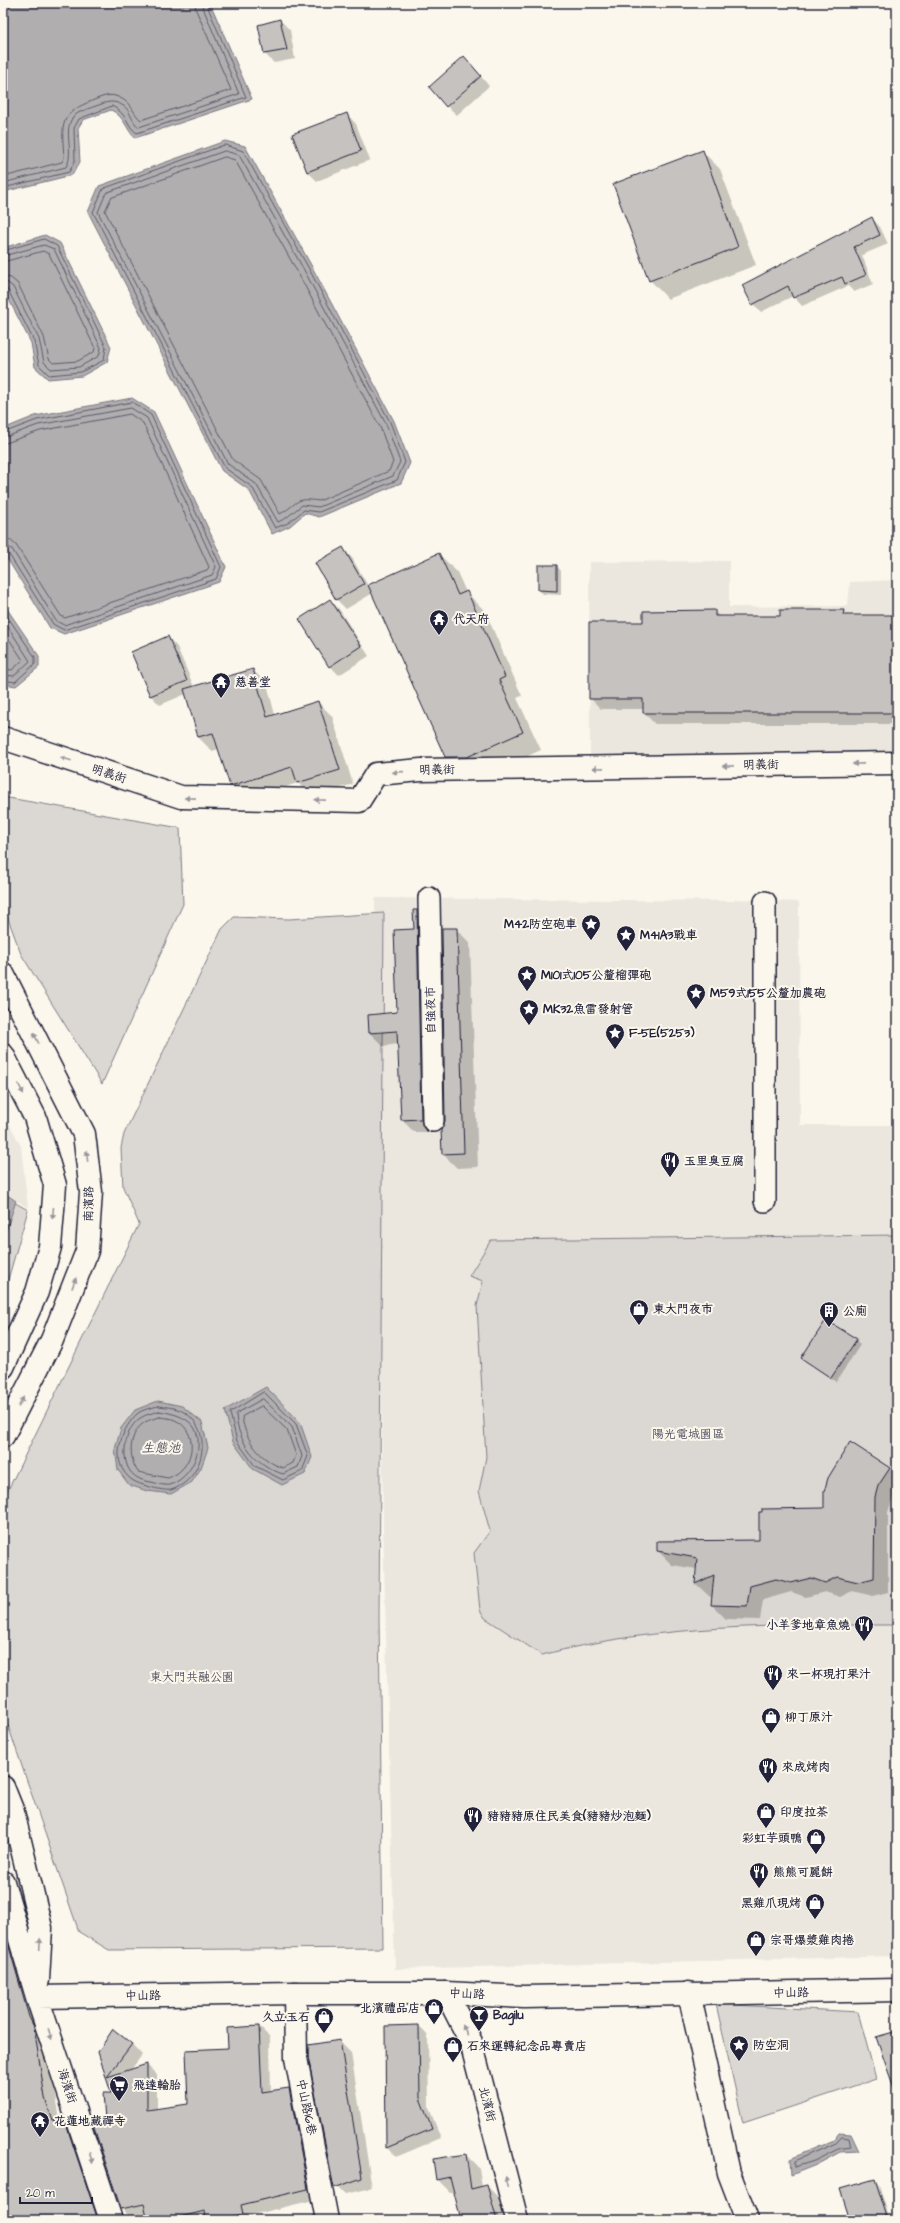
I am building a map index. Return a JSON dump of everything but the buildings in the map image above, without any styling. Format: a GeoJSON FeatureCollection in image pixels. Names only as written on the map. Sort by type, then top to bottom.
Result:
{"type":"FeatureCollection","features":[{"type":"Feature","properties":{"kind":"main road","name":"明義街"},"geometry":{"type":"LineString","coordinates":[[3,738],[181,797],[359,801],[376,774],[421,770],[897,763]]}},
{"type":"Feature","properties":{"kind":"main road","name":"南濱路"},"geometry":{"type":"LineString","coordinates":[[3,974],[84,1134],[91,1192],[87,1251],[52,1340],[3,1436]]}},
{"type":"Feature","properties":{"kind":"main road"},"geometry":{"type":"LineString","coordinates":[[3,1055],[35,1117],[55,1185],[50,1246],[37,1292],[3,1367]]}},
{"type":"Feature","properties":{"kind":"main road","name":"海濱街"},"geometry":{"type":"LineString","coordinates":[[3,1787],[13,1812],[41,1928],[37,1997]]}},
{"type":"Feature","properties":{"kind":"main road","name":"海濱街"},"geometry":{"type":"LineString","coordinates":[[3,1882],[37,1997],[111,2220]]}},
{"type":"Feature","properties":{"kind":"main road","name":"中山路"},"geometry":{"type":"LineString","coordinates":[[37,1997],[295,1993],[446,1993],[524,1997],[897,1990]]}},
{"type":"Feature","properties":{"kind":"main road","name":"中山路16巷"},"geometry":{"type":"LineString","coordinates":[[295,1993],[296,2058],[327,2220]]}},
{"type":"Feature","properties":{"kind":"main road","name":"北濱街"},"geometry":{"type":"LineString","coordinates":[[446,1993],[471,2042],[516,2220]]}},
{"type":"Feature","properties":{"kind":"main road"},"geometry":{"type":"LineString","coordinates":[[689,1993],[729,2173],[747,2220]]}},
{"type":"Feature","properties":{"kind":"street","name":"自強夜市"},"geometry":{"type":"LineString","coordinates":[[429,898],[432,1121]]}},
{"type":"Feature","properties":{"kind":"street"},"geometry":{"type":"LineString","coordinates":[[765,902],[765,1201]]}},
{"type":"Feature","properties":{"kind":"shaded area"},"geometry":{"type":"Polygon","coordinates":[[[729,561],[729,607],[848,606],[850,582],[897,580],[897,753],[590,755],[589,562],[729,561]]]}},
{"type":"Feature","properties":{"kind":"shaded area","name":"東大門夜市"},"geometry":{"type":"Polygon","coordinates":[[[375,898],[735,901],[735,899],[799,902],[800,1125],[897,1125],[897,1956],[395,1969],[383,1527],[375,898]]]}},
{"type":"Feature","properties":{"kind":"shaded area"},"geometry":{"type":"Polygon","coordinates":[[[3,1112],[21,1146],[28,1208],[3,1192],[3,1112]]]}},
{"type":"Feature","properties":{"kind":"green space"},"geometry":{"type":"Polygon","coordinates":[[[3,797],[180,828],[183,904],[102,1084],[21,954],[3,905],[3,797]]]}},
{"type":"Feature","properties":{"kind":"green space","name":"東大門共融公園"},"geometry":{"type":"Polygon","coordinates":[[[384,913],[379,1616],[383,1948],[109,1950],[79,1932],[3,1711],[3,1500],[139,1224],[123,1187],[121,1148],[124,1134],[222,929],[234,917],[289,919],[384,913]]]}},
{"type":"Feature","properties":{"kind":"green space"},"geometry":{"type":"Polygon","coordinates":[[[3,1196],[28,1210],[3,1297],[3,1196]]]}},
{"type":"Feature","properties":{"kind":"green space","name":"陽光電城園區"},"geometry":{"type":"Polygon","coordinates":[[[897,1235],[897,1625],[808,1625],[718,1628],[629,1637],[542,1655],[485,1618],[480,1610],[474,1553],[490,1531],[479,1491],[486,1457],[477,1306],[483,1281],[469,1276],[491,1240],[897,1235]]]}},
{"type":"Feature","properties":{"kind":"green space"},"geometry":{"type":"Polygon","coordinates":[[[716,2004],[858,2012],[876,2079],[743,2123],[716,2004]]]}},
{"type":"Feature","properties":{"kind":"water"},"geometry":{"type":"Polygon","coordinates":[[[3,3],[210,3],[252,99],[135,138],[122,119],[111,110],[83,120],[78,128],[80,162],[72,175],[3,192],[3,3]]]}},
{"type":"Feature","properties":{"kind":"water"},"geometry":{"type":"Polygon","coordinates":[[[225,141],[245,146],[311,265],[394,421],[410,463],[401,483],[319,517],[305,513],[290,526],[272,534],[249,490],[222,471],[88,212],[99,186],[225,141]]]}},
{"type":"Feature","properties":{"kind":"water"},"geometry":{"type":"Polygon","coordinates":[[[45,235],[60,243],[111,347],[107,362],[82,376],[48,379],[35,367],[31,343],[3,288],[3,248],[45,235]]]}},
{"type":"Feature","properties":{"kind":"water"},"geometry":{"type":"Polygon","coordinates":[[[132,398],[154,412],[226,567],[219,582],[64,634],[50,628],[3,552],[3,429],[35,416],[132,398]]]}},
{"type":"Feature","properties":{"kind":"water"},"geometry":{"type":"Polygon","coordinates":[[[3,603],[39,656],[39,667],[16,686],[3,684],[3,603]]]}},
{"type":"Feature","properties":{"kind":"water"},"geometry":{"type":"Polygon","coordinates":[[[3,1192],[16,1201],[3,1240],[3,1192]]]}},
{"type":"Feature","properties":{"kind":"water"},"geometry":{"type":"Polygon","coordinates":[[[266,1387],[300,1422],[312,1457],[305,1474],[282,1485],[253,1469],[233,1442],[225,1410],[266,1387]]]}},
{"type":"Feature","properties":{"kind":"water","name":"生態池"},"geometry":{"type":"Polygon","coordinates":[[[158,1401],[182,1406],[202,1422],[208,1448],[201,1468],[192,1482],[171,1494],[147,1491],[129,1485],[118,1470],[115,1449],[121,1428],[135,1410],[158,1401]]]}},
{"type":"Feature","properties":{"kind":"water"},"geometry":{"type":"Polygon","coordinates":[[[839,2133],[851,2134],[859,2151],[840,2152],[816,2165],[791,2175],[790,2159],[834,2140],[839,2133]]]}},
{"type":"Feature","properties":{"kind":"place","name":"代天府"},"geometry":{"type":"Point","coordinates":[439,636]}},
{"type":"Feature","properties":{"kind":"place","name":"慈善堂"},"geometry":{"type":"Point","coordinates":[221,699]}},
{"type":"Feature","properties":{"kind":"place","name":"M42防空砲車"},"geometry":{"type":"Point","coordinates":[591,941]}},
{"type":"Feature","properties":{"kind":"place","name":"M41A3戰車"},"geometry":{"type":"Point","coordinates":[626,952]}},
{"type":"Feature","properties":{"kind":"place","name":"M101式105公釐榴彈砲"},"geometry":{"type":"Point","coordinates":[527,992]}},
{"type":"Feature","properties":{"kind":"place","name":"M59式155公釐加農砲"},"geometry":{"type":"Point","coordinates":[696,1010]}},
{"type":"Feature","properties":{"kind":"place","name":"MK32魚雷發射管"},"geometry":{"type":"Point","coordinates":[529,1026]}},
{"type":"Feature","properties":{"kind":"place","name":"F-5E(5253)"},"geometry":{"type":"Point","coordinates":[615,1050]}},
{"type":"Feature","properties":{"kind":"place","name":"玉里臭豆腐"},"geometry":{"type":"Point","coordinates":[670,1178]}},
{"type":"Feature","properties":{"kind":"place","name":"東大門夜市"},"geometry":{"type":"Point","coordinates":[639,1326]}},
{"type":"Feature","properties":{"kind":"place","name":"公廁"},"geometry":{"type":"Point","coordinates":[829,1328]}},
{"type":"Feature","properties":{"kind":"place","name":"小羊爹地章魚燒"},"geometry":{"type":"Point","coordinates":[864,1642]}},
{"type":"Feature","properties":{"kind":"place","name":"來一杯現打果汁"},"geometry":{"type":"Point","coordinates":[773,1691]}},
{"type":"Feature","properties":{"kind":"place","name":"柳丁原汁"},"geometry":{"type":"Point","coordinates":[771,1734]}},
{"type":"Feature","properties":{"kind":"place","name":"來成烤肉"},"geometry":{"type":"Point","coordinates":[768,1784]}},
{"type":"Feature","properties":{"kind":"place","name":"印度拉茶"},"geometry":{"type":"Point","coordinates":[766,1829]}},
{"type":"Feature","properties":{"kind":"place","name":"豬豬豬原住民美食(豬豬炒泡麵)"},"geometry":{"type":"Point","coordinates":[473,1833]}},
{"type":"Feature","properties":{"kind":"place","name":"彩虹芋頭鴨"},"geometry":{"type":"Point","coordinates":[816,1855]}},
{"type":"Feature","properties":{"kind":"place","name":"熊熊可麗餅"},"geometry":{"type":"Point","coordinates":[759,1889]}},
{"type":"Feature","properties":{"kind":"place","name":"黑雞爪現烤"},"geometry":{"type":"Point","coordinates":[815,1920]}},
{"type":"Feature","properties":{"kind":"place","name":"宗哥爆漿雞肉捲"},"geometry":{"type":"Point","coordinates":[756,1957]}},
{"type":"Feature","properties":{"kind":"place","name":"北濱禮品店"},"geometry":{"type":"Point","coordinates":[434,2025]}},
{"type":"Feature","properties":{"kind":"place","name":"Bagilu"},"geometry":{"type":"Point","coordinates":[479,2032]}},
{"type":"Feature","properties":{"kind":"place","name":"久立玉石"},"geometry":{"type":"Point","coordinates":[324,2034]}},
{"type":"Feature","properties":{"kind":"place","name":"防空洞"},"geometry":{"type":"Point","coordinates":[739,2062]}},
{"type":"Feature","properties":{"kind":"place","name":"石來運轉紀念品專賣店"},"geometry":{"type":"Point","coordinates":[453,2063]}},
{"type":"Feature","properties":{"kind":"place","name":"飛達輪胎"},"geometry":{"type":"Point","coordinates":[119,2102]}},
{"type":"Feature","properties":{"kind":"place","name":"花蓮地藏禪寺"},"geometry":{"type":"Point","coordinates":[40,2138]}}]}
